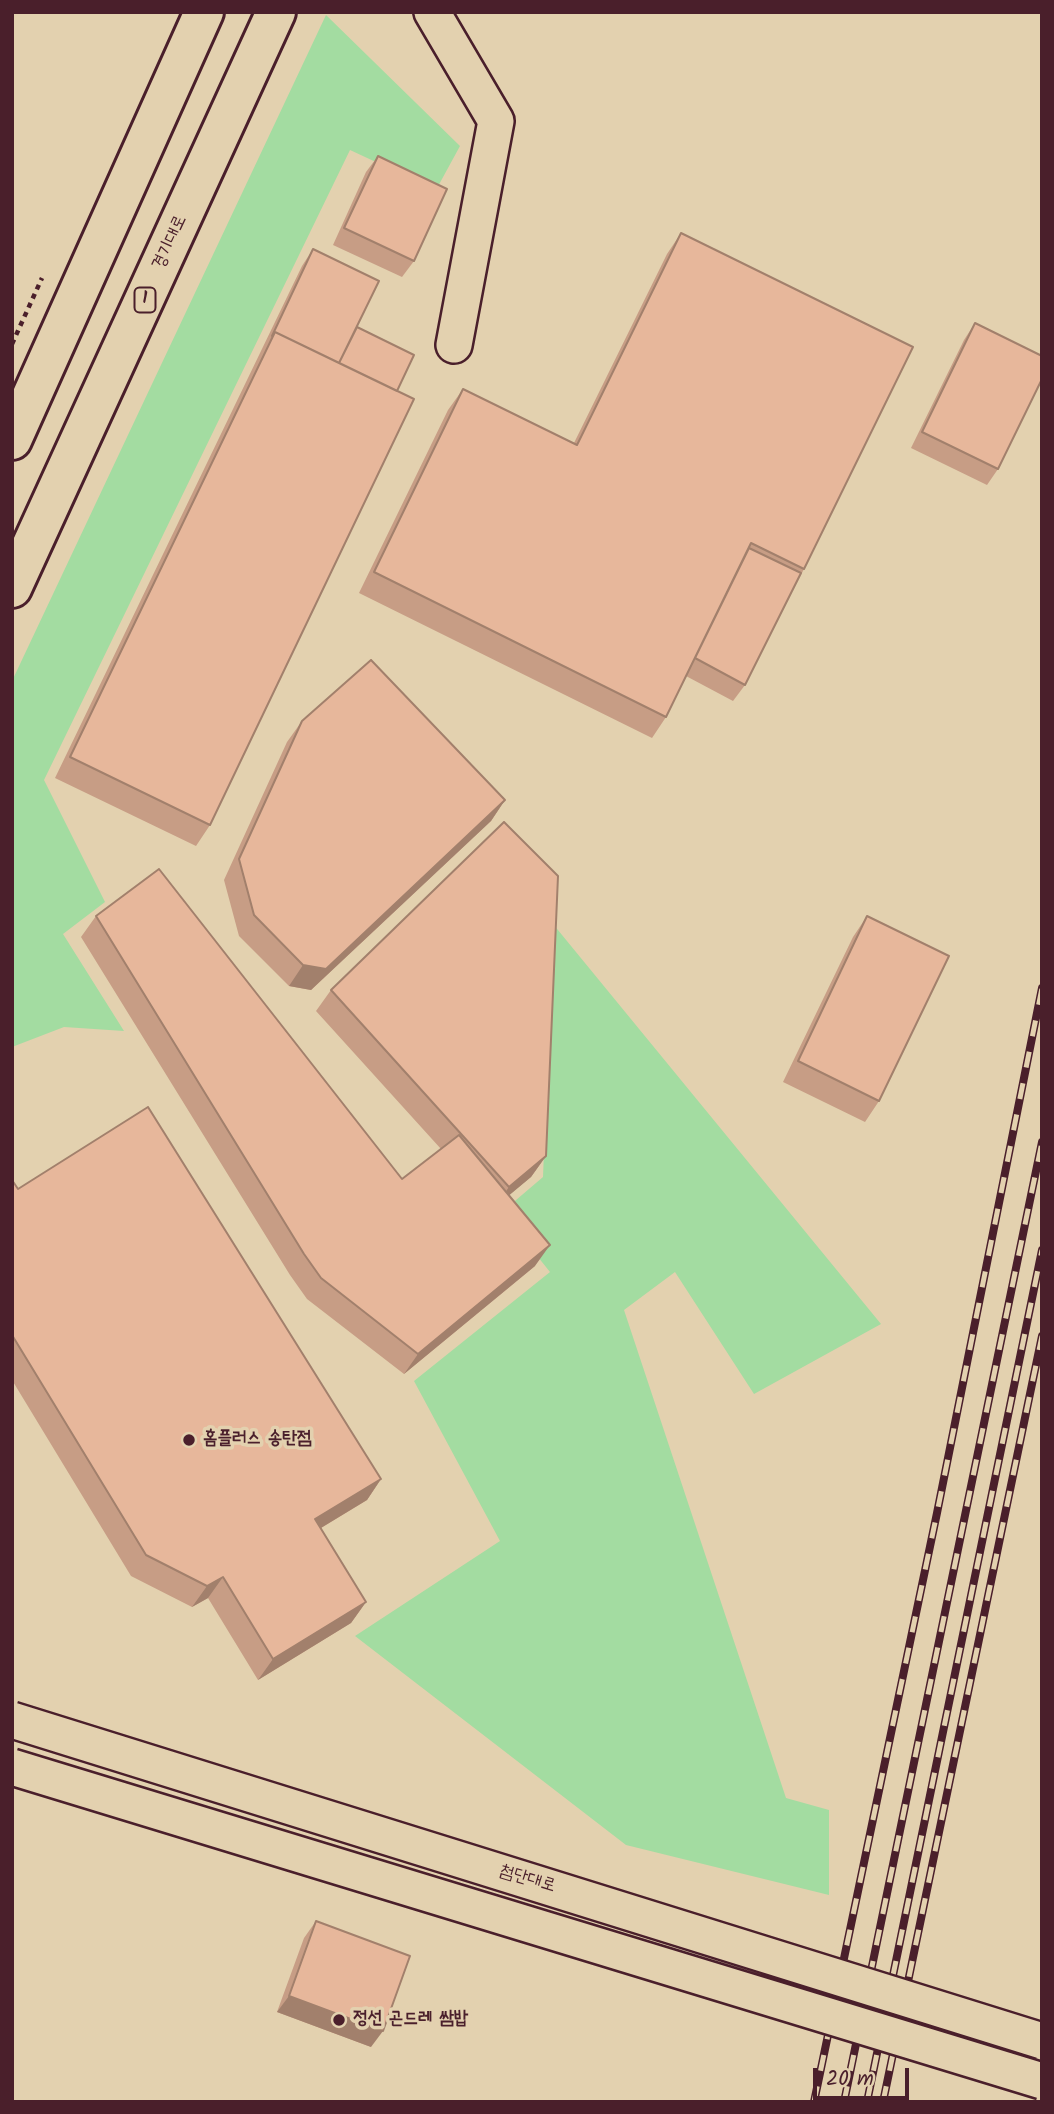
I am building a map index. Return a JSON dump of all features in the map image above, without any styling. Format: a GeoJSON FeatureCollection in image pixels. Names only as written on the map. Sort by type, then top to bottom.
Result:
{"type":"FeatureCollection","features":[{"type":"Feature","properties":{"kind":"main road"},"geometry":{"type":"LineString","coordinates":[[12,440],[204,12]]}},
{"type":"Feature","properties":{"kind":"main road","name":"경기대로"},"geometry":{"type":"LineString","coordinates":[[12,588],[276,12]]}},
{"type":"Feature","properties":{"kind":"street"},"geometry":{"type":"LineString","coordinates":[[432,12],[496,121],[454,345]]}},
{"type":"Feature","properties":{"kind":"street","name":"첨단대로"},"geometry":{"type":"LineString","coordinates":[[12,1720],[1042,2041]]}},
{"type":"Feature","properties":{"kind":"street"},"geometry":{"type":"LineString","coordinates":[[12,1767],[1042,2081]]}},
{"type":"Feature","properties":{"kind":"green space"},"geometry":{"type":"Polygon","coordinates":[[[326,15],[460,146],[436,190],[350,150],[44,780],[105,902],[63,934],[124,1031],[64,1027],[12,1047],[12,681],[326,15]]]}},
{"type":"Feature","properties":{"kind":"green space"},"geometry":{"type":"Polygon","coordinates":[[[553,924],[881,1324],[754,1394],[675,1272],[624,1310],[786,1798],[829,1810],[829,1895],[626,1845],[355,1636],[500,1541],[414,1381],[550,1272],[502,1212],[543,1177],[553,924]]]}},
{"type":"Feature","properties":{"kind":"building"},"geometry":{"type":"Polygon","coordinates":[[[378,156],[447,189],[414,261],[344,228],[378,156]]]}},
{"type":"Feature","properties":{"kind":"building"},"geometry":{"type":"Polygon","coordinates":[[[681,233],[913,347],[804,569],[751,543],[666,717],[374,572],[463,389],[577,445],[681,233]]]}},
{"type":"Feature","properties":{"kind":"building"},"geometry":{"type":"Polygon","coordinates":[[[313,249],[379,281],[339,363],[275,332],[272,336],[313,249]]]}},
{"type":"Feature","properties":{"kind":"building"},"geometry":{"type":"Polygon","coordinates":[[[975,323],[1042,356],[1042,379],[998,469],[922,432],[975,323]]]}},
{"type":"Feature","properties":{"kind":"building"},"geometry":{"type":"Polygon","coordinates":[[[357,327],[414,355],[397,391],[339,363],[357,327]]]}},
{"type":"Feature","properties":{"kind":"building"},"geometry":{"type":"Polygon","coordinates":[[[275,332],[414,399],[210,825],[70,757],[275,332]]]}},
{"type":"Feature","properties":{"kind":"building"},"geometry":{"type":"Polygon","coordinates":[[[749,548],[801,573],[745,685],[695,658],[749,548]]]}},
{"type":"Feature","properties":{"kind":"building"},"geometry":{"type":"Polygon","coordinates":[[[371,660],[505,800],[326,969],[303,965],[254,915],[239,859],[302,721],[371,660]]]}},
{"type":"Feature","properties":{"kind":"building"},"geometry":{"type":"Polygon","coordinates":[[[504,822],[558,876],[546,1156],[509,1187],[331,990],[504,822]]]}},
{"type":"Feature","properties":{"kind":"building"},"geometry":{"type":"Polygon","coordinates":[[[159,869],[402,1179],[459,1135],[550,1245],[418,1354],[321,1278],[96,916],[159,869]]]}},
{"type":"Feature","properties":{"kind":"building"},"geometry":{"type":"Polygon","coordinates":[[[867,916],[949,956],[879,1101],[798,1061],[867,916]]]}},
{"type":"Feature","properties":{"kind":"building","name":"홈플러스 송탄점"},"geometry":{"type":"Polygon","coordinates":[[[148,1107],[381,1479],[315,1519],[366,1602],[273,1659],[223,1577],[207,1586],[146,1555],[12,1335],[12,1180],[18,1189],[148,1107]]]}},
{"type":"Feature","properties":{"kind":"building"},"geometry":{"type":"Polygon","coordinates":[[[316,1921],[410,1956],[383,2031],[289,1996],[316,1921]]]}},
{"type":"Feature","properties":{"kind":"railway"},"geometry":{"type":"LineString","coordinates":[[814,2102],[937,1513],[1042,988]]}},
{"type":"Feature","properties":{"kind":"railway"},"geometry":{"type":"LineString","coordinates":[[844,2102],[1042,1142]]}},
{"type":"Feature","properties":{"kind":"railway"},"geometry":{"type":"LineString","coordinates":[[867,2102],[1042,1250]]}},
{"type":"Feature","properties":{"kind":"railway"},"geometry":{"type":"LineString","coordinates":[[883,2102],[1042,1336]]}},
{"type":"Feature","properties":{"kind":"place","name":"홈플러스 송탄점"},"geometry":{"type":"Point","coordinates":[189,1440]}},
{"type":"Feature","properties":{"kind":"place","name":"정선 곤드레 쌈밥"},"geometry":{"type":"Point","coordinates":[339,2020]}}]}
